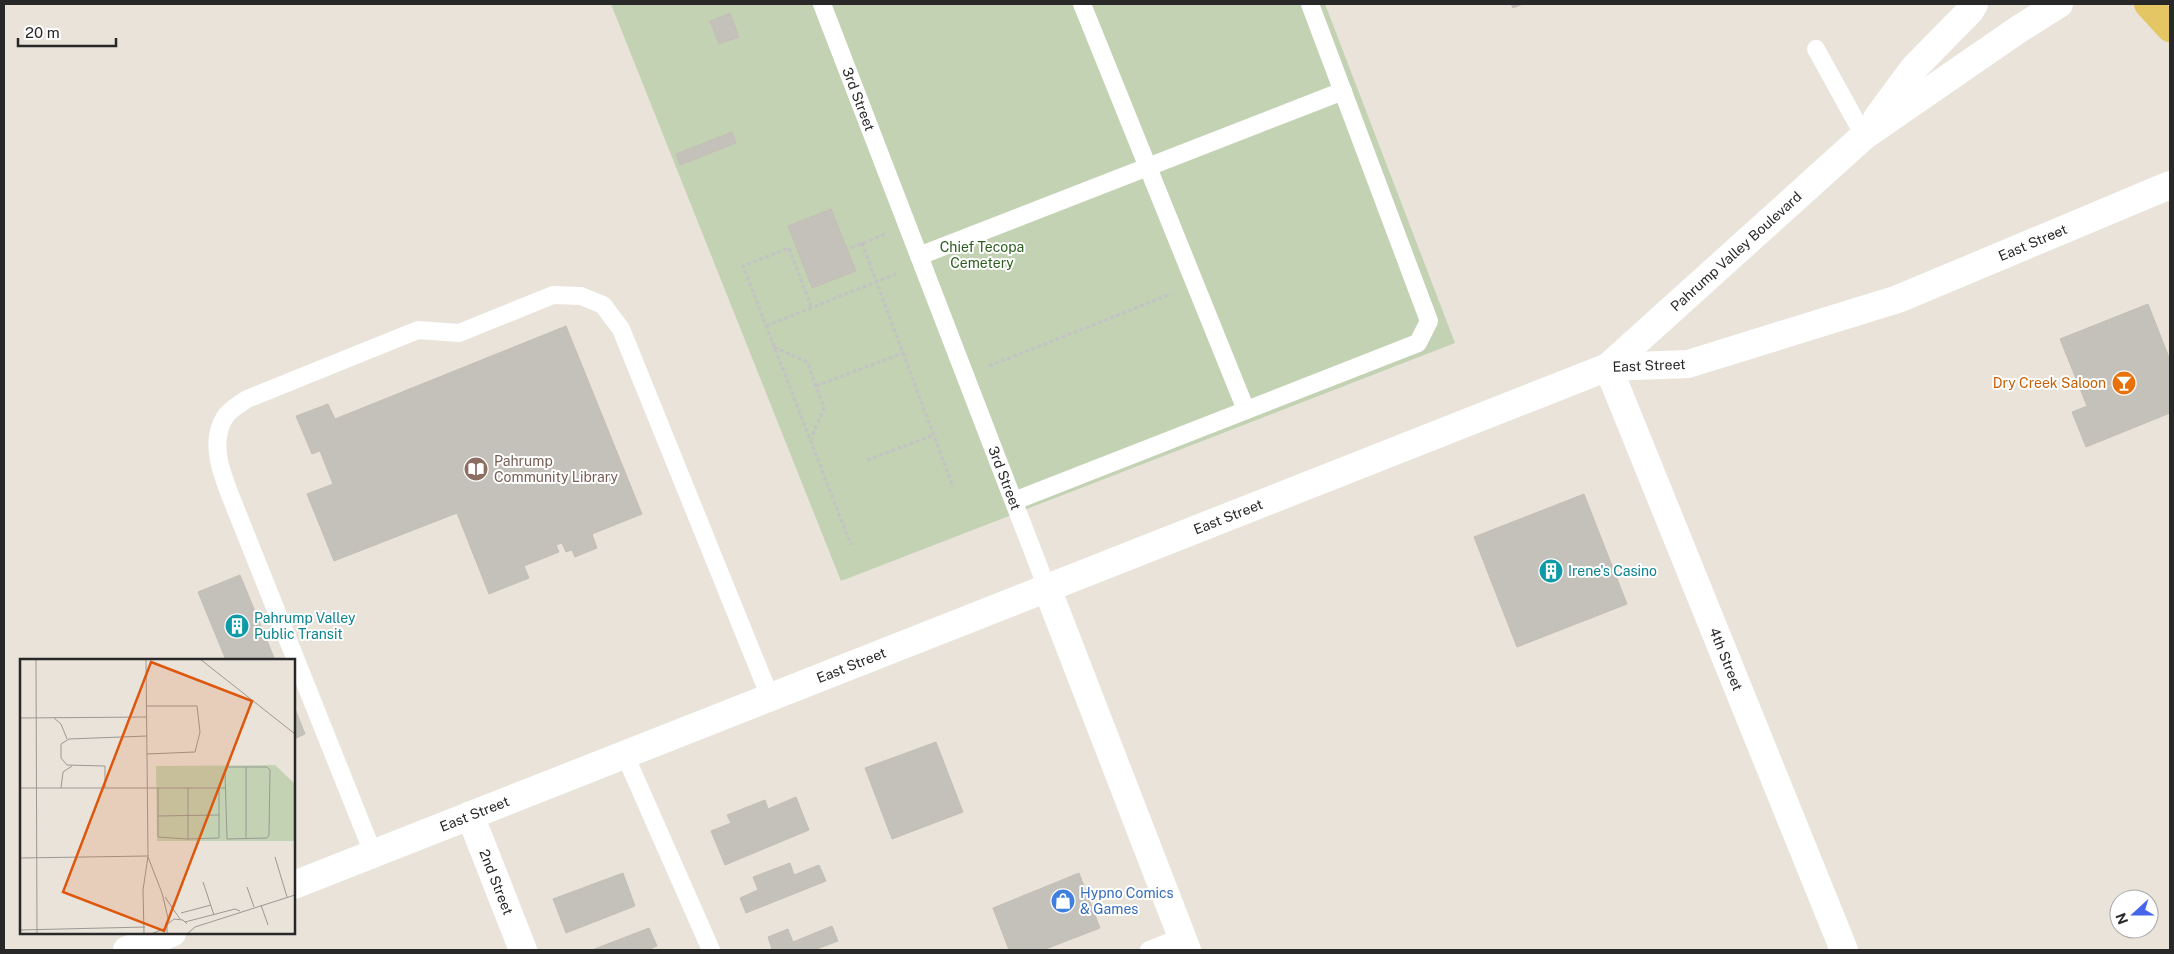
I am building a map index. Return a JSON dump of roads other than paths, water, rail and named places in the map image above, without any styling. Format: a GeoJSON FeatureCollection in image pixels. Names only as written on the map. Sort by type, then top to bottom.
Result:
{"type":"FeatureCollection","features":[{"type":"Feature","properties":{"kind":"main road"},"geometry":{"type":"LineString","coordinates":[[2148,4],[2170,28]]}},
{"type":"Feature","properties":{"kind":"street","name":"Pahrump Valley Boulevard"},"geometry":{"type":"LineString","coordinates":[[1864,136],[1914,68],[1970,11],[1974,4]]}},
{"type":"Feature","properties":{"kind":"street","name":"Pahrump Valley Boulevard"},"geometry":{"type":"LineString","coordinates":[[1608,367],[1864,136],[2019,29],[2059,4]]}},
{"type":"Feature","properties":{"kind":"street","name":"East Street"},"geometry":{"type":"LineString","coordinates":[[295,885],[1608,367],[1688,364],[1898,299],[2170,185]]}},
{"type":"Feature","properties":{"kind":"street","name":"4th Street"},"geometry":{"type":"LineString","coordinates":[[1608,367],[1844,950]]}},
{"type":"Feature","properties":{"kind":"street","name":"3rd Street"},"geometry":{"type":"LineString","coordinates":[[1047,588],[1185,944]]}},
{"type":"Feature","properties":{"kind":"street","name":"2nd Street"},"geometry":{"type":"LineString","coordinates":[[470,815],[523,950]]}},
{"type":"Feature","properties":{"kind":"street"},"geometry":{"type":"LineString","coordinates":[[127,950],[169,934]]}},
{"type":"Feature","properties":{"kind":"lane","name":"3rd Street"},"geometry":{"type":"LineString","coordinates":[[822,4],[1047,588]]}},
{"type":"Feature","properties":{"kind":"lane"},"geometry":{"type":"LineString","coordinates":[[1082,4],[1246,410]]}},
{"type":"Feature","properties":{"kind":"lane"},"geometry":{"type":"LineString","coordinates":[[1014,501],[1418,343],[1429,321],[1310,4]]}},
{"type":"Feature","properties":{"kind":"lane"},"geometry":{"type":"LineString","coordinates":[[1816,49],[1864,136]]}},
{"type":"Feature","properties":{"kind":"lane"},"geometry":{"type":"LineString","coordinates":[[921,260],[1147,167],[1343,90]]}},
{"type":"Feature","properties":{"kind":"lane"},"geometry":{"type":"LineString","coordinates":[[373,854],[234,506],[221,469],[216,438],[225,416],[247,399],[418,330],[459,334],[553,295],[581,296],[604,306],[621,329],[770,698]]}},
{"type":"Feature","properties":{"kind":"lane"},"geometry":{"type":"LineString","coordinates":[[625,754],[711,950]]}},
{"type":"Feature","properties":{"kind":"lane"},"geometry":{"type":"LineString","coordinates":[[1149,950],[1185,944]]}},
{"type":"Feature","properties":{"kind":"place","name":"Dry Creek Saloon"},"geometry":{"type":"Point","coordinates":[2124,383]}},
{"type":"Feature","properties":{"kind":"place","name":"Pahrump Community Library"},"geometry":{"type":"Point","coordinates":[476,469]}},
{"type":"Feature","properties":{"kind":"place","name":"Irene's Casino"},"geometry":{"type":"Point","coordinates":[1551,571]}},
{"type":"Feature","properties":{"kind":"place","name":"Pahrump Valley Public Transit"},"geometry":{"type":"Point","coordinates":[237,626]}},
{"type":"Feature","properties":{"kind":"place","name":"Hypno Comics & Games"},"geometry":{"type":"Point","coordinates":[1063,901]}},
{"type":"Feature","properties":{"kind":"park label","name":"Chief Tecopa Cemetery"},"geometry":{"type":"Point","coordinates":[982,256]}}]}
